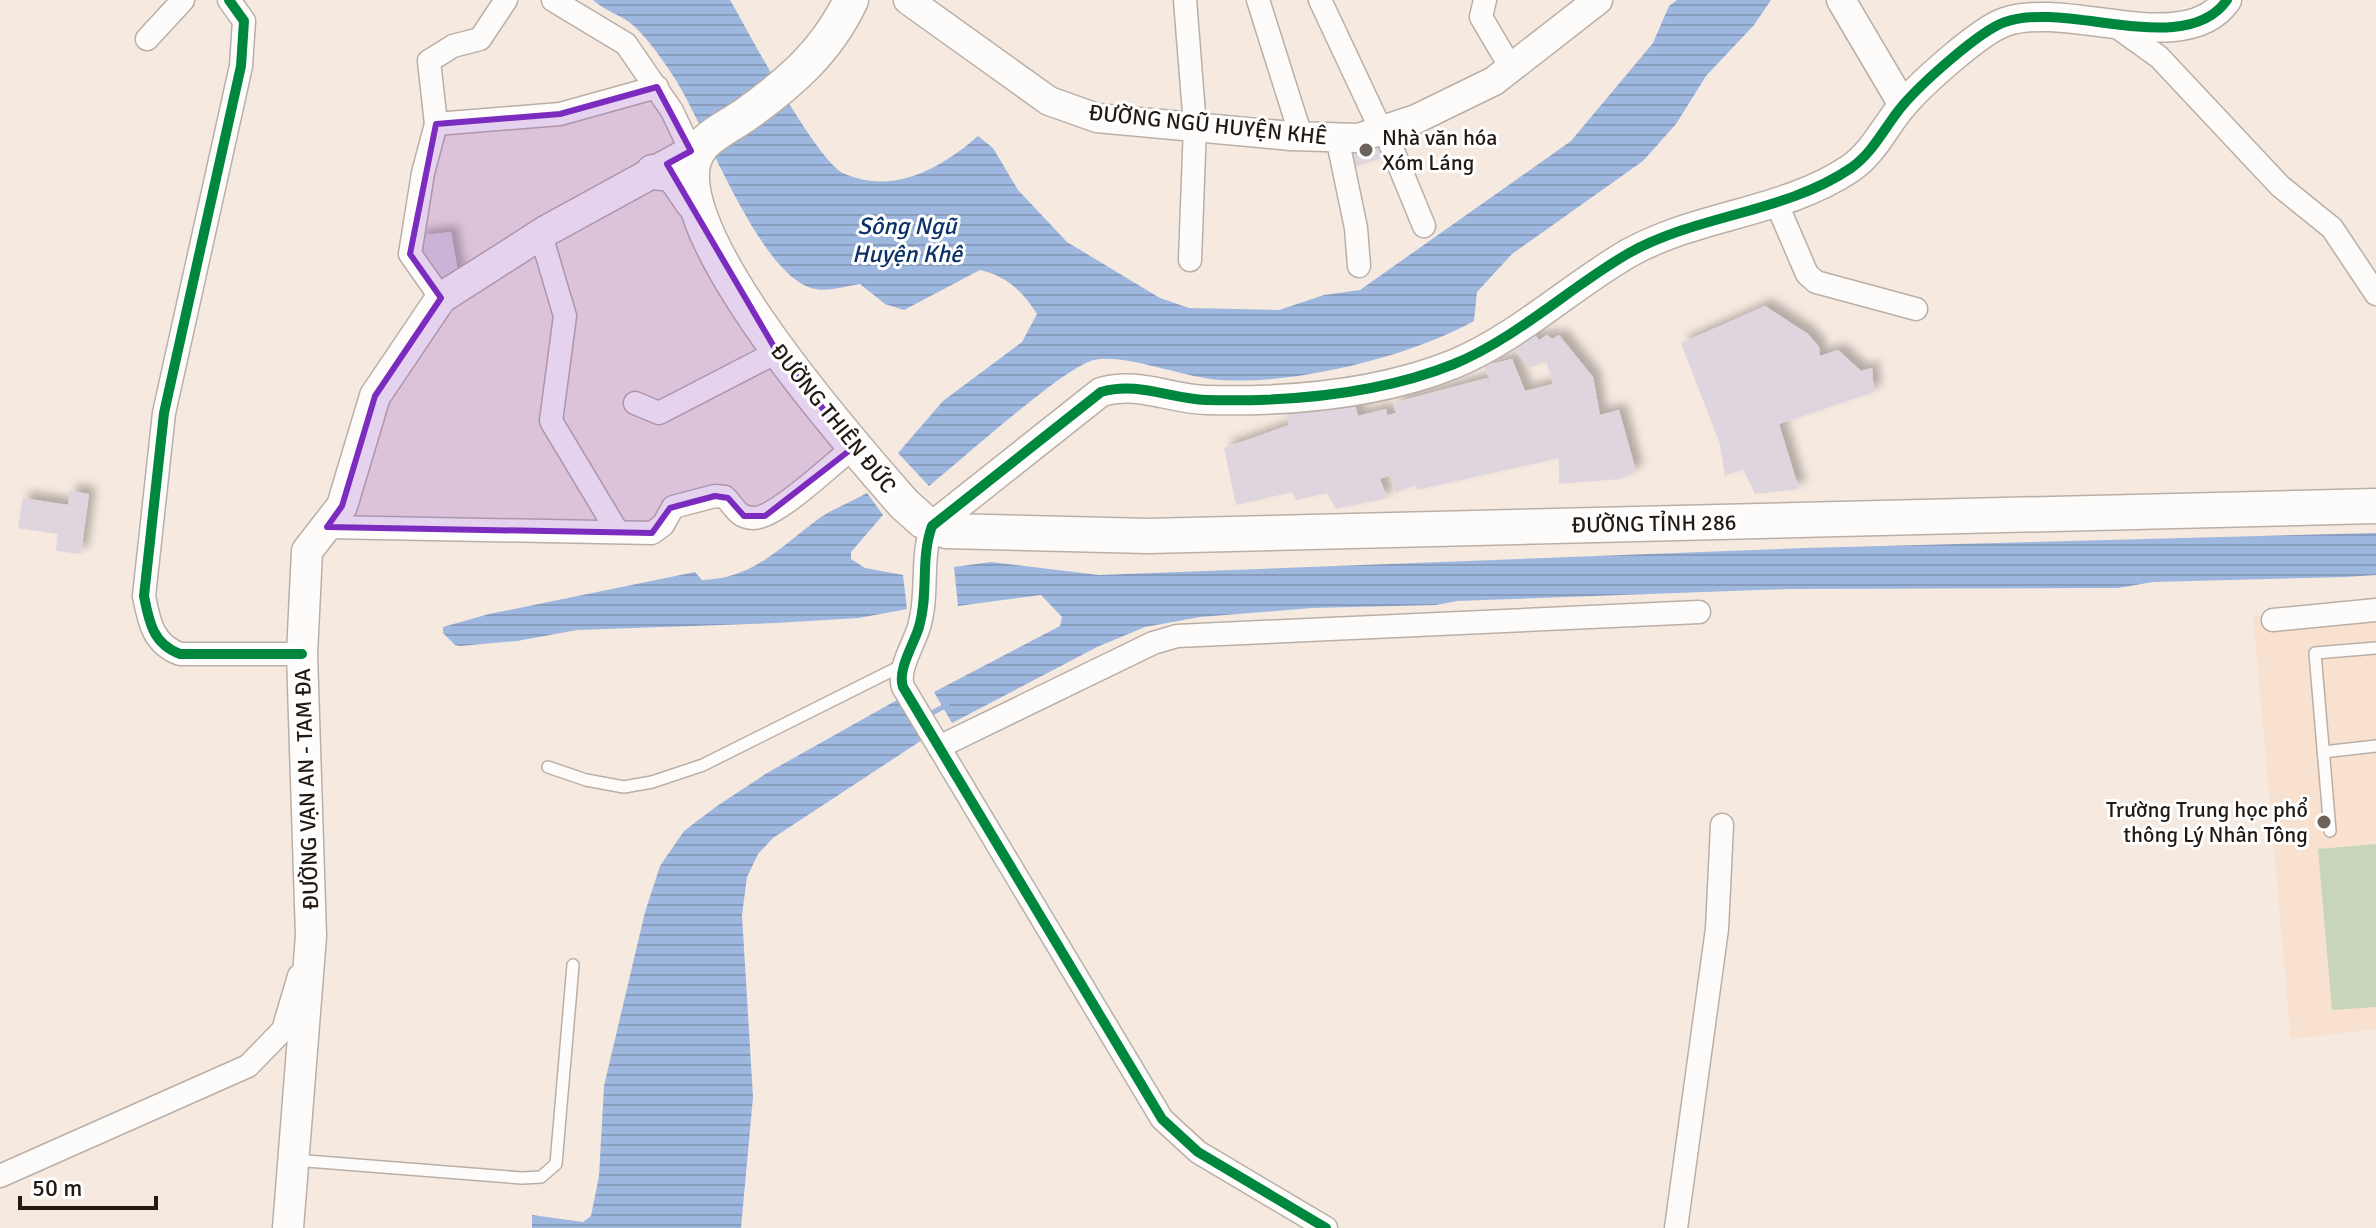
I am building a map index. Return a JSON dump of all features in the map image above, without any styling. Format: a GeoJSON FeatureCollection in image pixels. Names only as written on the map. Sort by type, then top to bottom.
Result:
{"type":"FeatureCollection","features":[{"type":"Feature","properties":{"kind":"main road"},"geometry":{"type":"LineString","coordinates":[[697,148],[789,84],[819,51],[851,0]]}},
{"type":"Feature","properties":{"kind":"main road","name":"ĐƯỜNG VẠN AN - TAM ĐA"},"geometry":{"type":"LineString","coordinates":[[288,1225],[311,936],[302,654],[307,551],[342,506],[375,396],[441,298],[541,235],[697,148]]}},
{"type":"Feature","properties":{"kind":"main road","name":"ĐƯỜNG THIÊN ĐỨC"},"geometry":{"type":"LineString","coordinates":[[697,148],[691,170],[693,203],[725,266],[777,352],[910,510],[932,526]]}},
{"type":"Feature","properties":{"kind":"main road"},"geometry":{"type":"LineString","coordinates":[[653,172],[673,174],[693,203]]}},
{"type":"Feature","properties":{"kind":"main road","name":"ĐƯỜNG TỈNH 286"},"geometry":{"type":"LineString","coordinates":[[932,526],[946,531],[1148,536],[2376,506]]}},
{"type":"Feature","properties":{"kind":"street"},"geometry":{"type":"LineString","coordinates":[[147,39],[183,0]]}},
{"type":"Feature","properties":{"kind":"street"},"geometry":{"type":"LineString","coordinates":[[229,0],[244,21],[241,66],[164,413],[144,596],[150,625],[157,638],[167,649],[180,654],[302,654]]}},
{"type":"Feature","properties":{"kind":"street"},"geometry":{"type":"LineString","coordinates":[[441,298],[410,254],[423,173],[436,124],[429,61],[453,46],[480,39],[506,0]]}},
{"type":"Feature","properties":{"kind":"street"},"geometry":{"type":"LineString","coordinates":[[553,0],[626,44],[697,148]]}},
{"type":"Feature","properties":{"kind":"street","name":"ĐƯỜNG NGŨ HUYỆN KHÊ"},"geometry":{"type":"LineString","coordinates":[[908,0],[1049,101],[1097,118],[1358,138],[1429,113],[1494,81],[1571,9],[1598,0]]}},
{"type":"Feature","properties":{"kind":"street"},"geometry":{"type":"LineString","coordinates":[[1185,0],[1195,126],[1190,260]]}},
{"type":"Feature","properties":{"kind":"street"},"geometry":{"type":"LineString","coordinates":[[1258,0],[1301,136]]}},
{"type":"Feature","properties":{"kind":"street"},"geometry":{"type":"LineString","coordinates":[[1320,0],[1383,130],[1424,226]]}},
{"type":"Feature","properties":{"kind":"street"},"geometry":{"type":"LineString","coordinates":[[1485,0],[1481,17],[1511,68]]}},
{"type":"Feature","properties":{"kind":"street"},"geometry":{"type":"LineString","coordinates":[[1326,1228],[1198,1152],[1162,1119],[903,687],[924,607],[926,548],[932,526],[1101,392],[1129,387],[1187,398],[1240,400],[1314,396],[1393,384],[1459,362],[1631,252],[1704,222],[1824,186],[1865,158],[1903,105],[1959,54],[2004,23],[2052,15],[2161,27],[2200,23],[2227,0]]}},
{"type":"Feature","properties":{"kind":"street"},"geometry":{"type":"LineString","coordinates":[[1844,6],[1903,105]]}},
{"type":"Feature","properties":{"kind":"street"},"geometry":{"type":"LineString","coordinates":[[2112,23],[2159,57],[2280,186],[2332,228],[2376,294]]}},
{"type":"Feature","properties":{"kind":"street"},"geometry":{"type":"LineString","coordinates":[[436,124],[560,114],[657,87]]}},
{"type":"Feature","properties":{"kind":"street"},"geometry":{"type":"LineString","coordinates":[[1337,137],[1356,228],[1359,266]]}},
{"type":"Feature","properties":{"kind":"street"},"geometry":{"type":"LineString","coordinates":[[1776,202],[1807,274],[1816,282],[1916,309]]}},
{"type":"Feature","properties":{"kind":"street"},"geometry":{"type":"LineString","coordinates":[[541,235],[565,316],[551,421],[617,531]]}},
{"type":"Feature","properties":{"kind":"street"},"geometry":{"type":"LineString","coordinates":[[635,403],[659,413],[777,352]]}},
{"type":"Feature","properties":{"kind":"street"},"geometry":{"type":"LineString","coordinates":[[327,527],[652,533],[663,525],[673,507],[715,496],[725,497],[736,512],[744,516],[765,516],[854,447]]}},
{"type":"Feature","properties":{"kind":"street"},"geometry":{"type":"LineString","coordinates":[[2273,620],[2376,610]]}},
{"type":"Feature","properties":{"kind":"street"},"geometry":{"type":"LineString","coordinates":[[936,742],[1075,685],[1153,643],[1177,636],[1699,612]]}},
{"type":"Feature","properties":{"kind":"street"},"geometry":{"type":"LineString","coordinates":[[1676,1228],[1715,944],[1722,825]]}},
{"type":"Feature","properties":{"kind":"street"},"geometry":{"type":"LineString","coordinates":[[0,1176],[248,1066],[283,1030],[311,936]]}},
{"type":"Feature","properties":{"kind":"lane"},"geometry":{"type":"LineString","coordinates":[[2330,831],[2315,653],[2376,648]]}},
{"type":"Feature","properties":{"kind":"lane"},"geometry":{"type":"LineString","coordinates":[[548,767],[586,780],[624,787],[652,782],[703,765],[907,663]]}},
{"type":"Feature","properties":{"kind":"lane"},"geometry":{"type":"LineString","coordinates":[[2323,752],[2376,746]]}},
{"type":"Feature","properties":{"kind":"lane"},"geometry":{"type":"LineString","coordinates":[[293,1160],[522,1178],[547,1174],[556,1164],[573,965]]}},
{"type":"Feature","properties":{"kind":"highlighted area"},"geometry":{"type":"Polygon","coordinates":[[[657,87],[672,111],[691,151],[667,164],[777,352],[854,447],[765,516],[744,516],[728,498],[715,496],[670,508],[652,533],[327,527],[342,506],[375,396],[441,298],[410,254],[436,124],[560,114],[657,87]]]}},
{"type":"Feature","properties":{"kind":"shaded area","name":"Trường Trung học phổ thông Lý Nhân Tông"},"geometry":{"type":"Polygon","coordinates":[[[2376,609],[2376,1029],[2291,1039],[2253,616],[2376,609]]]}},
{"type":"Feature","properties":{"kind":"green space"},"geometry":{"type":"Polygon","coordinates":[[[2376,844],[2376,1007],[2332,1010],[2318,849],[2376,844]]]}},
{"type":"Feature","properties":{"kind":"water","name":"Sông Ngũ Huyện Khê"},"geometry":{"type":"Polygon","coordinates":[[[593,0],[730,0],[801,122],[817,146],[845,174],[864,180],[899,180],[933,168],[978,136],[993,148],[1018,190],[1067,242],[1160,298],[1189,308],[1279,310],[1324,295],[1360,290],[1571,141],[1653,43],[1669,6],[1677,0],[1771,0],[1754,25],[1706,76],[1676,124],[1643,161],[1512,254],[1477,292],[1474,321],[1385,357],[1282,378],[1220,380],[1121,360],[1094,360],[1080,366],[1037,396],[929,486],[898,453],[943,401],[1022,342],[1037,314],[1032,306],[1006,280],[980,270],[904,310],[885,304],[860,284],[817,289],[791,276],[771,254],[733,193],[672,74],[634,26],[593,0]]]}},
{"type":"Feature","properties":{"kind":"water"},"geometry":{"type":"Polygon","coordinates":[[[867,493],[883,515],[851,552],[851,559],[865,568],[903,575],[907,609],[859,618],[577,630],[517,641],[460,646],[443,633],[443,627],[489,614],[695,572],[702,580],[736,574],[764,560],[822,516],[867,493]]]}},
{"type":"Feature","properties":{"kind":"water"},"geometry":{"type":"Polygon","coordinates":[[[2376,533],[2376,575],[2153,582],[2118,588],[1790,589],[1457,601],[1436,605],[1312,608],[1200,617],[1145,627],[1097,647],[952,723],[934,692],[1060,626],[1062,617],[1041,595],[958,606],[954,567],[991,562],[1099,575],[1805,548],[2376,533]]]}},
{"type":"Feature","properties":{"kind":"water"},"geometry":{"type":"Polygon","coordinates":[[[897,700],[922,740],[773,838],[758,854],[747,877],[742,915],[753,1097],[741,1228],[532,1228],[532,1215],[583,1222],[591,1216],[599,1176],[604,1086],[645,912],[660,866],[684,831],[767,773],[897,700]]]}},
{"type":"Feature","properties":{"kind":"building","name":"Nhà văn hóa Xóm Láng"},"geometry":{"type":"Polygon","coordinates":[[[1384,135],[1391,155],[1347,169],[1342,145],[1384,135]]]}},
{"type":"Feature","properties":{"kind":"building"},"geometry":{"type":"Polygon","coordinates":[[[451,232],[459,278],[440,289],[422,264],[418,236],[451,232]]]}},
{"type":"Feature","properties":{"kind":"building"},"geometry":{"type":"Polygon","coordinates":[[[1765,306],[1808,334],[1819,347],[1820,356],[1838,350],[1861,371],[1872,368],[1874,392],[1779,424],[1799,489],[1755,494],[1743,469],[1725,476],[1720,444],[1681,343],[1765,306]]]}},
{"type":"Feature","properties":{"kind":"building"},"geometry":{"type":"Polygon","coordinates":[[[1535,335],[1539,340],[1547,335],[1552,339],[1559,335],[1593,377],[1600,415],[1619,410],[1636,471],[1620,479],[1559,484],[1559,458],[1417,490],[1415,485],[1396,493],[1391,475],[1380,479],[1387,498],[1336,509],[1327,493],[1296,500],[1292,492],[1236,505],[1224,448],[1289,425],[1285,406],[1353,397],[1358,416],[1386,409],[1387,415],[1396,413],[1393,403],[1487,378],[1492,388],[1484,366],[1512,359],[1525,391],[1553,384],[1546,361],[1529,368],[1509,342],[1535,335]]]}},
{"type":"Feature","properties":{"kind":"building"},"geometry":{"type":"Polygon","coordinates":[[[70,491],[89,494],[81,554],[56,551],[58,534],[18,528],[23,498],[68,505],[70,491]]]}},
{"type":"Feature","properties":{"kind":"waterway"},"geometry":{"type":"LineString","coordinates":[[928,715],[947,705]]}},
{"type":"Feature","properties":{"kind":"cycle path"},"geometry":{"type":"LineString","coordinates":[[229,0],[244,21],[241,66],[164,413],[144,596],[150,623],[158,638],[180,654],[302,654]]}},
{"type":"Feature","properties":{"kind":"cycle path"},"geometry":{"type":"LineString","coordinates":[[1326,1228],[1198,1152],[1162,1119],[903,687],[904,665],[922,614],[926,551],[932,526],[1101,392],[1128,388],[1206,400],[1300,398],[1363,390],[1425,375],[1454,364],[1500,340],[1629,253],[1684,230],[1798,195],[1851,168],[1923,84],[1966,47],[2005,22],[2031,17],[2155,28],[2183,26],[2208,17],[2227,0]]}},
{"type":"Feature","properties":{"kind":"place","name":"Nhà văn hóa Xóm Láng"},"geometry":{"type":"Point","coordinates":[1366,150]}},
{"type":"Feature","properties":{"kind":"place","name":"Trường Trung học phổ thông Lý Nhân Tông"},"geometry":{"type":"Point","coordinates":[2324,822]}}]}
